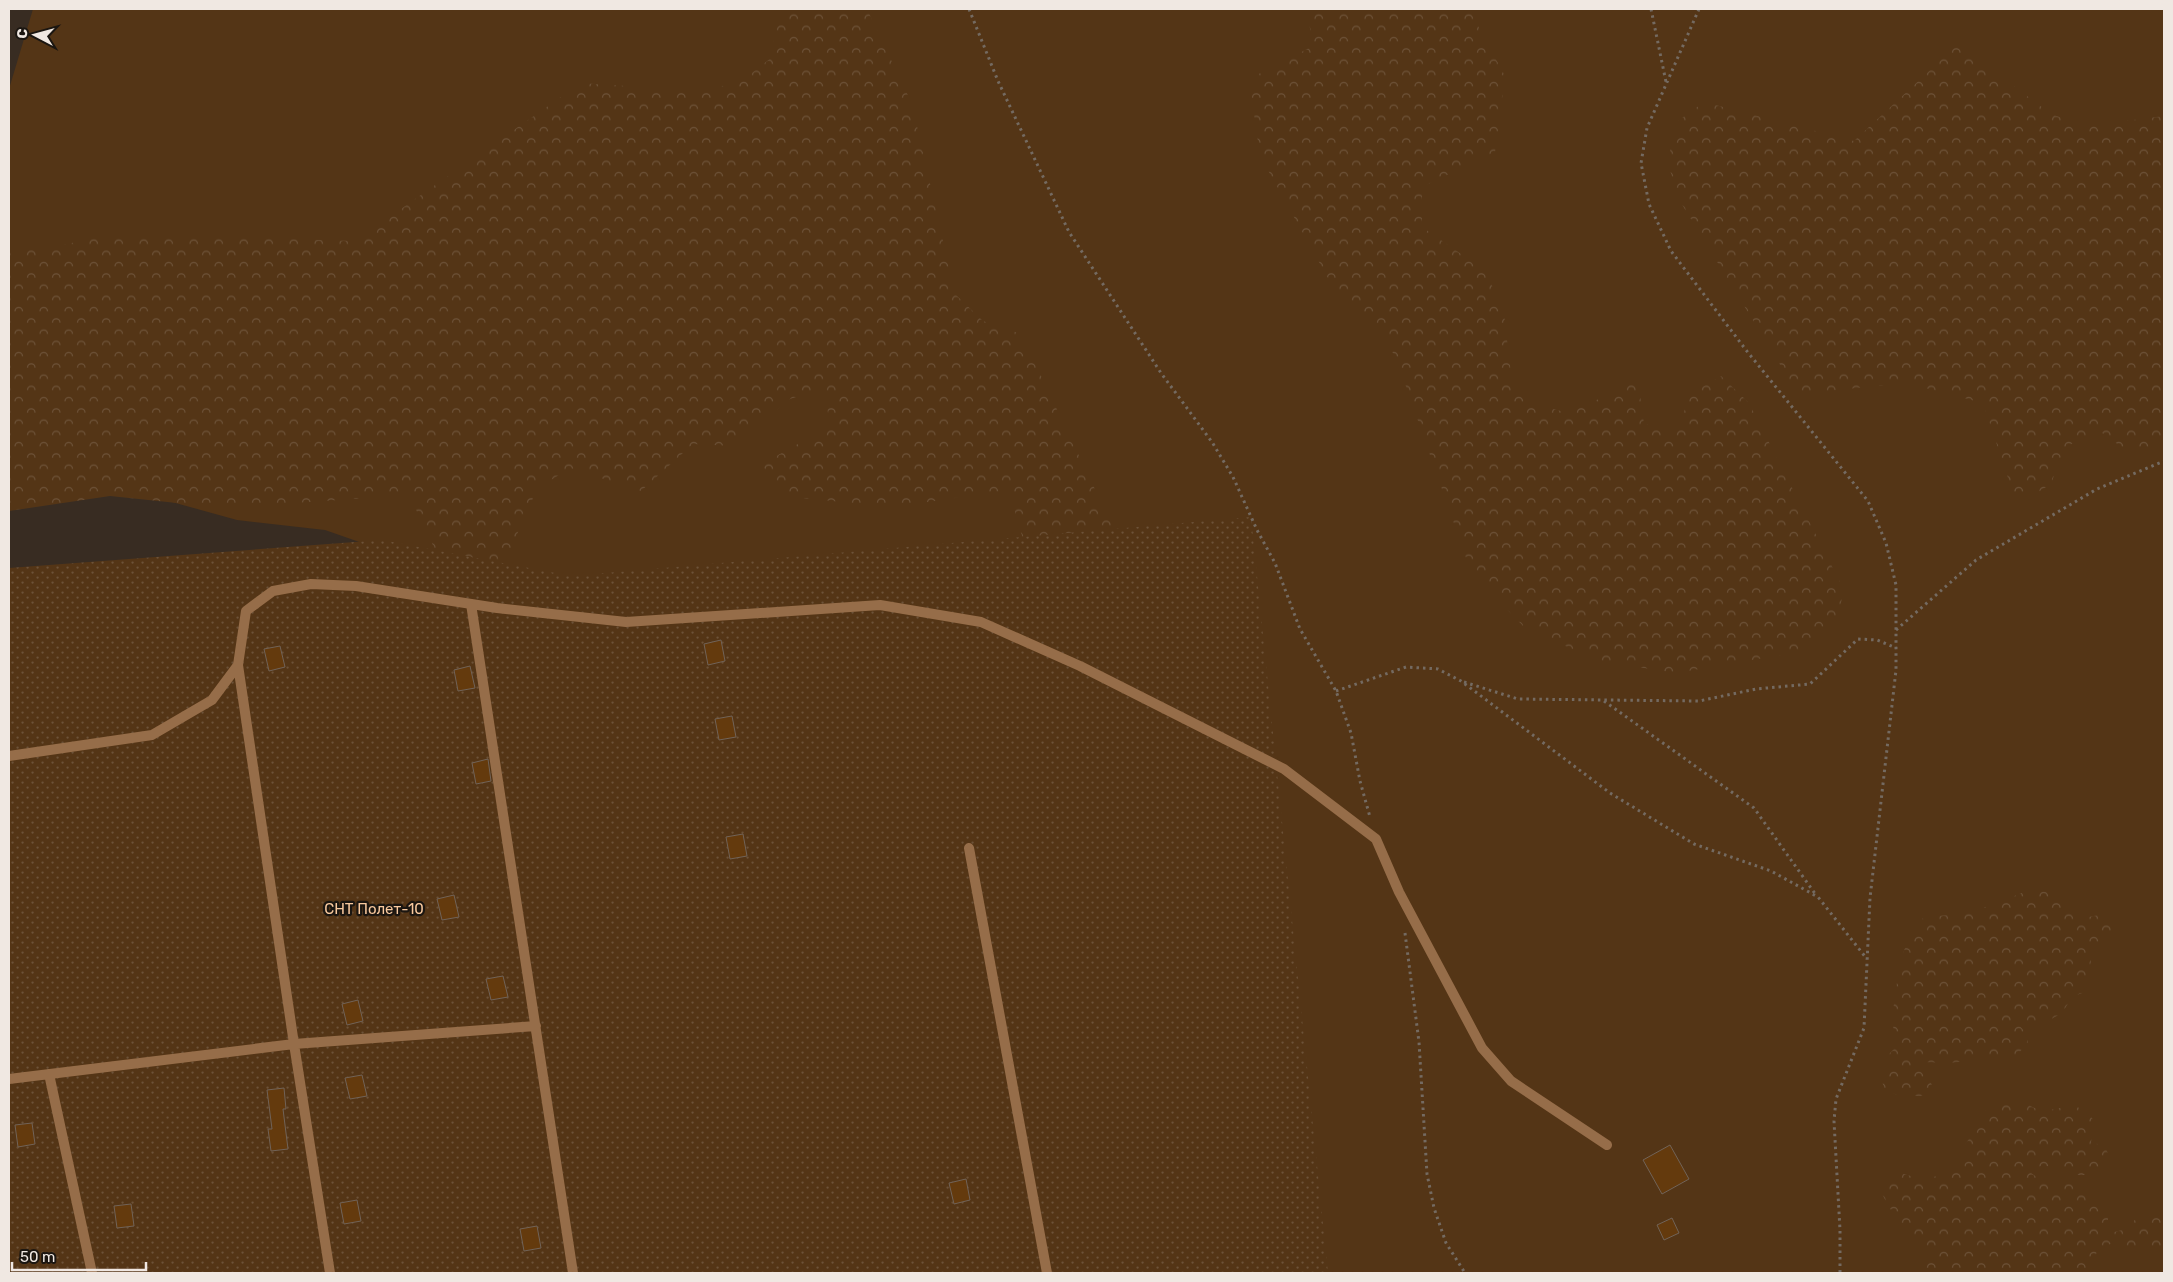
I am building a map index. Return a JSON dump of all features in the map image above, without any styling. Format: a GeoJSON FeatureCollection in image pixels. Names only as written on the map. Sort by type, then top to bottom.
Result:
{"type":"FeatureCollection","features":[{"type":"Feature","properties":{"kind":"lane"},"geometry":{"type":"LineString","coordinates":[[330,1273],[238,666],[246,611],[273,591],[312,584],[356,586],[471,604],[626,622],[880,605],[981,622],[1080,666],[1284,769],[1376,839],[1399,892],[1482,1048],[1511,1081],[1607,1145]]}},
{"type":"Feature","properties":{"kind":"lane"},"geometry":{"type":"LineString","coordinates":[[471,604],[573,1273]]}},
{"type":"Feature","properties":{"kind":"lane"},"geometry":{"type":"LineString","coordinates":[[9,756],[152,735],[212,700],[238,666]]}},
{"type":"Feature","properties":{"kind":"lane"},"geometry":{"type":"LineString","coordinates":[[969,848],[1047,1273]]}},
{"type":"Feature","properties":{"kind":"lane"},"geometry":{"type":"LineString","coordinates":[[9,1079],[294,1044],[536,1026]]}},
{"type":"Feature","properties":{"kind":"lane"},"geometry":{"type":"LineString","coordinates":[[49,1074],[92,1273]]}},
{"type":"Feature","properties":{"kind":"path"},"geometry":{"type":"LineString","coordinates":[[969,9],[998,81],[1069,232],[1161,373],[1212,442],[1234,477],[1257,530],[1275,563],[1300,629],[1336,691],[1351,733],[1360,781],[1376,839]]}},
{"type":"Feature","properties":{"kind":"path"},"geometry":{"type":"LineString","coordinates":[[1651,9],[1667,83]]}},
{"type":"Feature","properties":{"kind":"path"},"geometry":{"type":"LineString","coordinates":[[1699,9],[1647,128],[1641,163],[1649,204],[1671,251],[1746,350],[1868,501],[1886,543],[1896,585],[1896,670],[1870,898],[1864,1028],[1836,1099],[1834,1122],[1840,1230],[1840,1273]]}},
{"type":"Feature","properties":{"kind":"path"},"geometry":{"type":"LineString","coordinates":[[1896,630],[1976,560],[2097,490],[2164,461]]}},
{"type":"Feature","properties":{"kind":"path"},"geometry":{"type":"LineString","coordinates":[[1461,681],[1518,699],[1699,701],[1756,689],[1810,684],[1858,639],[1877,640],[1896,648]]}},
{"type":"Feature","properties":{"kind":"path"},"geometry":{"type":"LineString","coordinates":[[1336,691],[1406,666],[1438,669],[1461,681],[1610,793],[1635,809],[1694,844],[1771,871],[1818,897]]}},
{"type":"Feature","properties":{"kind":"path"},"geometry":{"type":"LineString","coordinates":[[1603,700],[1754,808],[1818,897],[1867,960]]}},
{"type":"Feature","properties":{"kind":"path"},"geometry":{"type":"LineString","coordinates":[[1404,929],[1419,1042],[1427,1174],[1434,1208],[1446,1243],[1465,1273]]}},
{"type":"Feature","properties":{"kind":"green space"},"geometry":{"type":"Polygon","coordinates":[[[33,9],[2164,9],[2164,1273],[1082,1273],[632,604],[408,559],[325,530],[237,520],[114,486],[9,493],[9,89],[33,9]]]}},
{"type":"Feature","properties":{"kind":"green space"},"geometry":{"type":"Polygon","coordinates":[[[777,9],[867,9],[912,104],[955,294],[983,321],[1021,334],[1153,611],[1031,568],[1009,490],[894,507],[780,496],[762,464],[830,426],[824,388],[790,399],[734,446],[693,444],[641,491],[570,468],[537,489],[507,557],[474,574],[439,558],[409,495],[225,508],[110,496],[9,511],[9,248],[37,250],[116,234],[355,241],[581,83],[700,91],[740,82],[771,58],[777,9]]]}},
{"type":"Feature","properties":{"kind":"green space"},"geometry":{"type":"Polygon","coordinates":[[[1303,9],[1469,9],[1505,76],[1495,152],[1422,187],[1422,227],[1483,269],[1503,306],[1512,382],[1531,403],[1568,413],[1638,381],[1644,424],[1679,427],[1690,394],[1721,376],[1749,403],[1844,590],[1835,629],[1799,652],[1676,673],[1599,661],[1525,628],[1471,572],[1396,358],[1374,322],[1339,298],[1260,156],[1249,79],[1313,46],[1307,11],[1303,9]]]}},
{"type":"Feature","properties":{"kind":"green space"},"geometry":{"type":"Polygon","coordinates":[[[1958,44],[2051,114],[2086,126],[2164,116],[2164,445],[2127,451],[2098,430],[2064,448],[2051,484],[2017,505],[1983,403],[1906,383],[1798,394],[1678,198],[1668,163],[1675,123],[1704,102],[1854,141],[1958,44]]]}},
{"type":"Feature","properties":{"kind":"green space","name":"СНТ Полет-10"},"geometry":{"type":"Polygon","coordinates":[[[1251,517],[1328,1273],[9,1273],[9,568],[382,540],[571,576],[1251,517]]]}},
{"type":"Feature","properties":{"kind":"green space"},"geometry":{"type":"Polygon","coordinates":[[[2026,891],[2059,892],[2066,909],[2078,919],[2099,915],[2112,923],[2112,938],[2092,949],[2089,981],[2085,992],[2071,997],[2063,1011],[2057,1016],[2037,1023],[2020,1026],[2026,1033],[2028,1044],[2015,1056],[1949,1063],[1922,1062],[1915,1068],[1924,1070],[1932,1085],[1925,1096],[1900,1096],[1884,1090],[1881,1074],[1892,1068],[1886,1057],[1896,1047],[1892,1018],[1900,961],[1912,930],[1925,916],[1952,915],[1977,910],[2026,891]]]}},
{"type":"Feature","properties":{"kind":"green space"},"geometry":{"type":"Polygon","coordinates":[[[2002,1102],[2026,1104],[2041,1110],[2074,1106],[2087,1113],[2095,1121],[2091,1142],[2104,1146],[2108,1153],[2107,1168],[2090,1175],[2071,1175],[2061,1167],[2041,1166],[2031,1173],[2041,1180],[2076,1185],[2087,1197],[2109,1204],[2107,1234],[2122,1230],[2144,1213],[2164,1217],[2164,1248],[2133,1251],[2116,1241],[2097,1251],[2092,1268],[2094,1273],[1975,1273],[1976,1269],[1964,1273],[1924,1273],[1925,1237],[1914,1238],[1902,1226],[1877,1184],[1897,1172],[1928,1181],[1937,1175],[1965,1171],[1966,1143],[1978,1127],[1986,1110],[2002,1102]]]}},
{"type":"Feature","properties":{"kind":"building"},"geometry":{"type":"Polygon","coordinates":[[[721,640],[725,661],[708,665],[704,644],[721,640]]]}},
{"type":"Feature","properties":{"kind":"building"},"geometry":{"type":"Polygon","coordinates":[[[280,646],[285,667],[269,671],[264,649],[280,646]]]}},
{"type":"Feature","properties":{"kind":"building"},"geometry":{"type":"Polygon","coordinates":[[[470,666],[475,688],[458,691],[454,670],[470,666]]]}},
{"type":"Feature","properties":{"kind":"building"},"geometry":{"type":"Polygon","coordinates":[[[732,716],[736,737],[719,740],[715,719],[732,716]]]}},
{"type":"Feature","properties":{"kind":"building"},"geometry":{"type":"Polygon","coordinates":[[[488,759],[491,781],[476,784],[472,763],[488,759]]]}},
{"type":"Feature","properties":{"kind":"building"},"geometry":{"type":"Polygon","coordinates":[[[743,834],[747,856],[730,859],[726,837],[743,834]]]}},
{"type":"Feature","properties":{"kind":"building"},"geometry":{"type":"Polygon","coordinates":[[[454,895],[459,917],[442,920],[437,899],[454,895]]]}},
{"type":"Feature","properties":{"kind":"building"},"geometry":{"type":"Polygon","coordinates":[[[503,976],[508,997],[491,1000],[486,979],[503,976]]]}},
{"type":"Feature","properties":{"kind":"building"},"geometry":{"type":"Polygon","coordinates":[[[358,1000],[363,1021],[347,1025],[342,1004],[358,1000]]]}},
{"type":"Feature","properties":{"kind":"building"},"geometry":{"type":"Polygon","coordinates":[[[362,1075],[367,1096],[350,1099],[345,1078],[362,1075]]]}},
{"type":"Feature","properties":{"kind":"building"},"geometry":{"type":"Polygon","coordinates":[[[284,1088],[286,1109],[283,1109],[288,1149],[271,1151],[268,1129],[272,1129],[267,1090],[284,1088]]]}},
{"type":"Feature","properties":{"kind":"building"},"geometry":{"type":"Polygon","coordinates":[[[32,1123],[35,1144],[18,1147],[15,1125],[32,1123]]]}},
{"type":"Feature","properties":{"kind":"building"},"geometry":{"type":"Polygon","coordinates":[[[1670,1145],[1689,1179],[1662,1194],[1643,1160],[1670,1145]]]}},
{"type":"Feature","properties":{"kind":"building"},"geometry":{"type":"Polygon","coordinates":[[[966,1179],[970,1200],[954,1204],[949,1183],[966,1179]]]}},
{"type":"Feature","properties":{"kind":"building"},"geometry":{"type":"Polygon","coordinates":[[[357,1200],[361,1221],[344,1224],[340,1203],[357,1200]]]}},
{"type":"Feature","properties":{"kind":"building"},"geometry":{"type":"Polygon","coordinates":[[[131,1204],[134,1226],[117,1228],[114,1206],[131,1204]]]}},
{"type":"Feature","properties":{"kind":"building"},"geometry":{"type":"Polygon","coordinates":[[[1672,1218],[1679,1233],[1664,1240],[1657,1225],[1672,1218]]]}},
{"type":"Feature","properties":{"kind":"building"},"geometry":{"type":"Polygon","coordinates":[[[537,1226],[541,1248],[524,1251],[520,1229],[537,1226]]]}}]}
